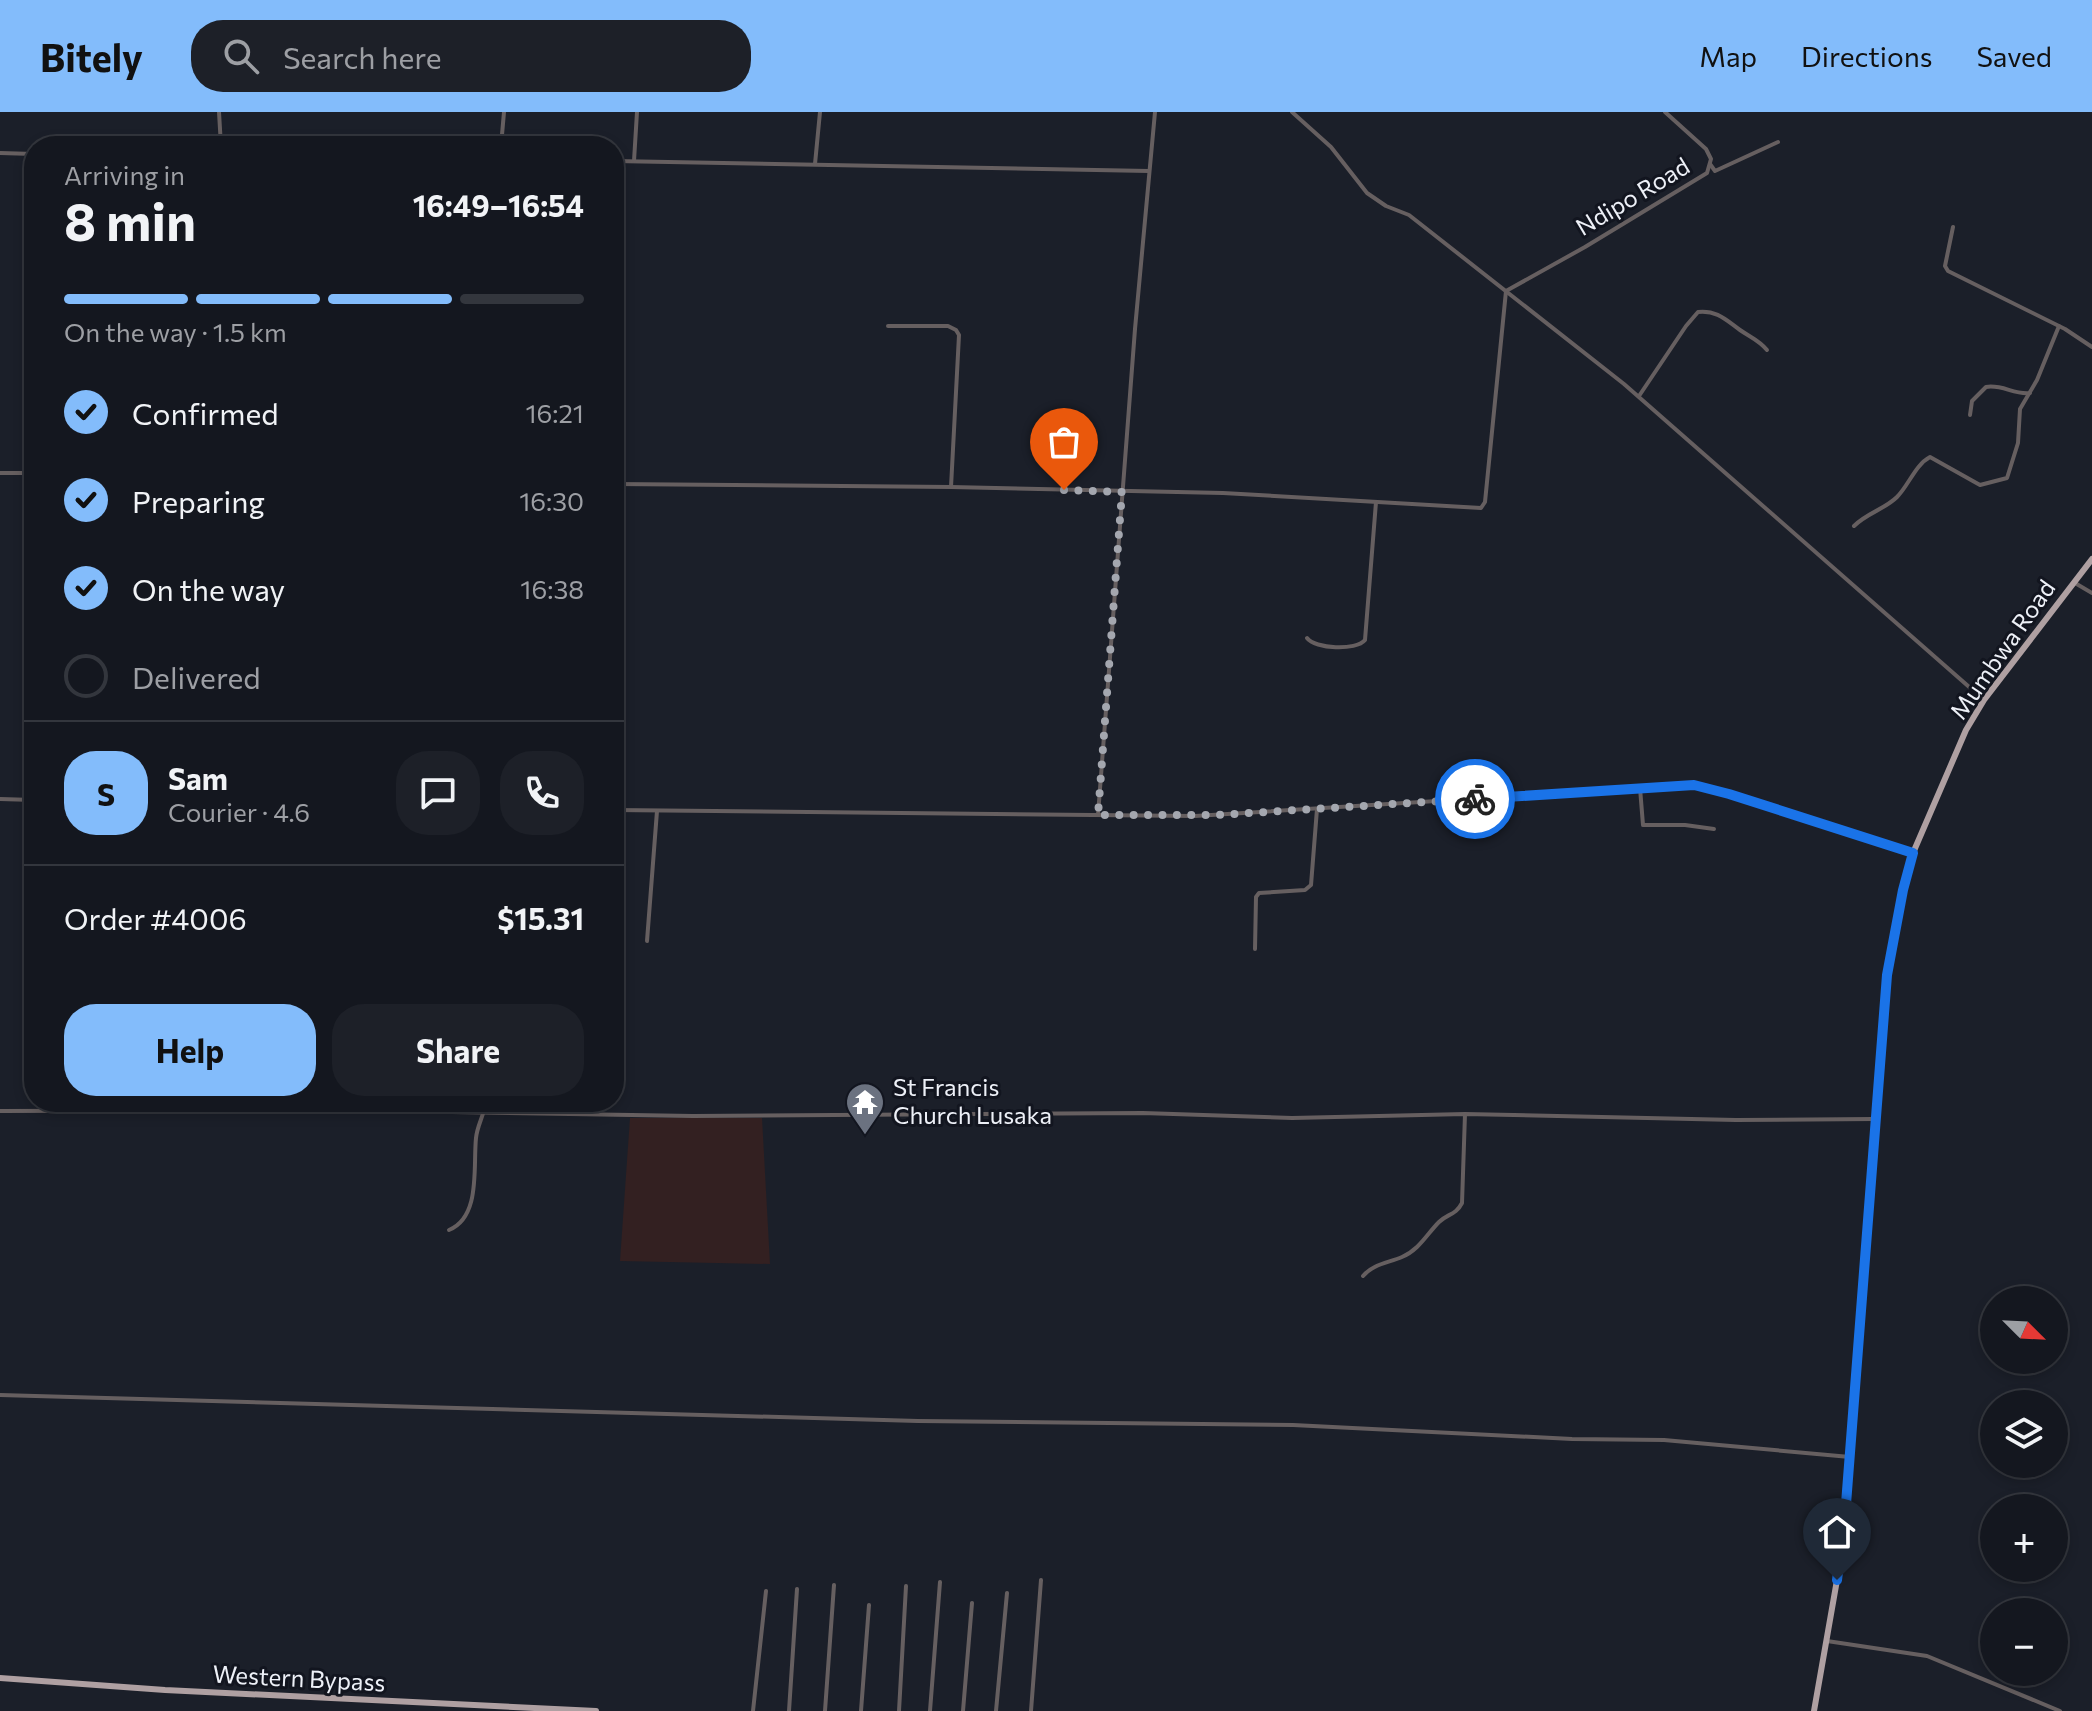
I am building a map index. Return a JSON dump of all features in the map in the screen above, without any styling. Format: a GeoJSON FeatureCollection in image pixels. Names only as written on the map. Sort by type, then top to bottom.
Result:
{"type":"FeatureCollection","features":[{"type":"Feature","properties":{"kind":"main road","name":"Mumbwa Road"},"geometry":{"type":"LineString","coordinates":[[1814,1711],[1837,1580],[1850,1457],[1887,975],[1903,890],[1913,853],[1949,767],[1984,700],[2092,559]]}},
{"type":"Feature","properties":{"kind":"main road","name":"Western Bypass"},"geometry":{"type":"LineString","coordinates":[[0,1678],[165,1690],[596,1711]]}},
{"type":"Feature","properties":{"kind":"street"},"geometry":{"type":"LineString","coordinates":[[219,112],[219,136]]}},
{"type":"Feature","properties":{"kind":"street"},"geometry":{"type":"LineString","coordinates":[[502,136],[504,112]]}},
{"type":"Feature","properties":{"kind":"street"},"geometry":{"type":"LineString","coordinates":[[634,161],[637,112]]}},
{"type":"Feature","properties":{"kind":"street"},"geometry":{"type":"LineString","coordinates":[[815,164],[820,112]]}},
{"type":"Feature","properties":{"kind":"street"},"geometry":{"type":"LineString","coordinates":[[1098,815],[1155,112]]}},
{"type":"Feature","properties":{"kind":"street"},"geometry":{"type":"LineString","coordinates":[[1292,112],[1331,147],[1376,200],[1409,215],[1638,397],[1984,700]]}},
{"type":"Feature","properties":{"kind":"street","name":"Ndipo Road"},"geometry":{"type":"LineString","coordinates":[[1506,291],[1707,173],[1710,164],[1706,149],[1665,112]]}},
{"type":"Feature","properties":{"kind":"street"},"geometry":{"type":"LineString","coordinates":[[1710,164],[1715,171],[1778,142]]}},
{"type":"Feature","properties":{"kind":"street"},"geometry":{"type":"LineString","coordinates":[[0,153],[24,154]]}},
{"type":"Feature","properties":{"kind":"street"},"geometry":{"type":"LineString","coordinates":[[624,161],[1149,171]]}},
{"type":"Feature","properties":{"kind":"street"},"geometry":{"type":"LineString","coordinates":[[1953,227],[1945,266],[1948,271],[2059,326],[2092,347]]}},
{"type":"Feature","properties":{"kind":"street"},"geometry":{"type":"LineString","coordinates":[[624,484],[1251,494],[1477,509],[1484,505],[1506,291]]}},
{"type":"Feature","properties":{"kind":"street"},"geometry":{"type":"LineString","coordinates":[[1638,397],[1698,312],[1713,312],[1725,318],[1767,350]]}},
{"type":"Feature","properties":{"kind":"street"},"geometry":{"type":"LineString","coordinates":[[888,326],[948,326],[959,335],[951,487]]}},
{"type":"Feature","properties":{"kind":"street"},"geometry":{"type":"LineString","coordinates":[[1854,526],[1865,515],[1896,498],[1919,466],[1930,457],[1980,485],[2006,480],[2018,443],[2019,414],[2059,326]]}},
{"type":"Feature","properties":{"kind":"street"},"geometry":{"type":"LineString","coordinates":[[1970,415],[1972,401],[1986,387],[1999,386],[2030,393]]}},
{"type":"Feature","properties":{"kind":"street"},"geometry":{"type":"LineString","coordinates":[[0,473],[24,473]]}},
{"type":"Feature","properties":{"kind":"street"},"geometry":{"type":"LineString","coordinates":[[1307,638],[1316,646],[1356,647],[1365,640],[1376,502]]}},
{"type":"Feature","properties":{"kind":"street"},"geometry":{"type":"LineString","coordinates":[[2073,582],[2092,593]]}},
{"type":"Feature","properties":{"kind":"street"},"geometry":{"type":"LineString","coordinates":[[624,810],[1195,816],[1694,785],[1913,853]]}},
{"type":"Feature","properties":{"kind":"street"},"geometry":{"type":"LineString","coordinates":[[1640,788],[1643,825],[1714,829]]}},
{"type":"Feature","properties":{"kind":"street"},"geometry":{"type":"LineString","coordinates":[[0,799],[24,800]]}},
{"type":"Feature","properties":{"kind":"street"},"geometry":{"type":"LineString","coordinates":[[1255,949],[1256,897],[1259,893],[1305,890],[1311,885],[1317,809]]}},
{"type":"Feature","properties":{"kind":"street"},"geometry":{"type":"LineString","coordinates":[[647,941],[657,811]]}},
{"type":"Feature","properties":{"kind":"street"},"geometry":{"type":"LineString","coordinates":[[0,1111],[24,1111]]}},
{"type":"Feature","properties":{"kind":"street"},"geometry":{"type":"LineString","coordinates":[[449,1230],[463,1220],[470,1202],[475,1177],[476,1135],[484,1112],[693,1116],[1143,1113],[1292,1118],[1465,1114],[1751,1120],[1874,1119]]}},
{"type":"Feature","properties":{"kind":"street"},"geometry":{"type":"LineString","coordinates":[[1363,1276],[1368,1270],[1410,1253],[1439,1222],[1457,1212],[1462,1203],[1465,1114]]}},
{"type":"Feature","properties":{"kind":"street"},"geometry":{"type":"LineString","coordinates":[[0,1395],[918,1421],[1293,1425],[1572,1439],[1664,1440],[1850,1457]]}},
{"type":"Feature","properties":{"kind":"street"},"geometry":{"type":"LineString","coordinates":[[1031,1711],[1041,1580]]}},
{"type":"Feature","properties":{"kind":"street"},"geometry":{"type":"LineString","coordinates":[[930,1711],[940,1582]]}},
{"type":"Feature","properties":{"kind":"street"},"geometry":{"type":"LineString","coordinates":[[825,1711],[834,1585]]}},
{"type":"Feature","properties":{"kind":"street"},"geometry":{"type":"LineString","coordinates":[[899,1711],[906,1586]]}},
{"type":"Feature","properties":{"kind":"street"},"geometry":{"type":"LineString","coordinates":[[789,1711],[797,1589]]}},
{"type":"Feature","properties":{"kind":"street"},"geometry":{"type":"LineString","coordinates":[[753,1711],[766,1591]]}},
{"type":"Feature","properties":{"kind":"street"},"geometry":{"type":"LineString","coordinates":[[996,1711],[1007,1593]]}},
{"type":"Feature","properties":{"kind":"street"},"geometry":{"type":"LineString","coordinates":[[963,1711],[972,1603]]}},
{"type":"Feature","properties":{"kind":"street"},"geometry":{"type":"LineString","coordinates":[[861,1711],[869,1605]]}},
{"type":"Feature","properties":{"kind":"street"},"geometry":{"type":"LineString","coordinates":[[1827,1641],[1927,1656],[2060,1711]]}},
{"type":"Feature","properties":{"kind":"shaded area"},"geometry":{"type":"Polygon","coordinates":[[[630,1118],[762,1118],[770,1264],[620,1261],[630,1118]]]}},
{"type":"Feature","properties":{"kind":"way so far"},"geometry":{"type":"LineString","coordinates":[[1064,490],[1122,492],[1098,815],[1195,816],[1475,799]]}},
{"type":"Feature","properties":{"kind":"place","name":"St Francis Church Lusaka"},"geometry":{"type":"Point","coordinates":[865,1136]}},
{"type":"Feature","properties":{"kind":"route"},"geometry":{"type":"LineString","coordinates":[[1475,799],[1694,785],[1913,853],[1887,975],[1845,1517],[1837,1580]]}}]}
